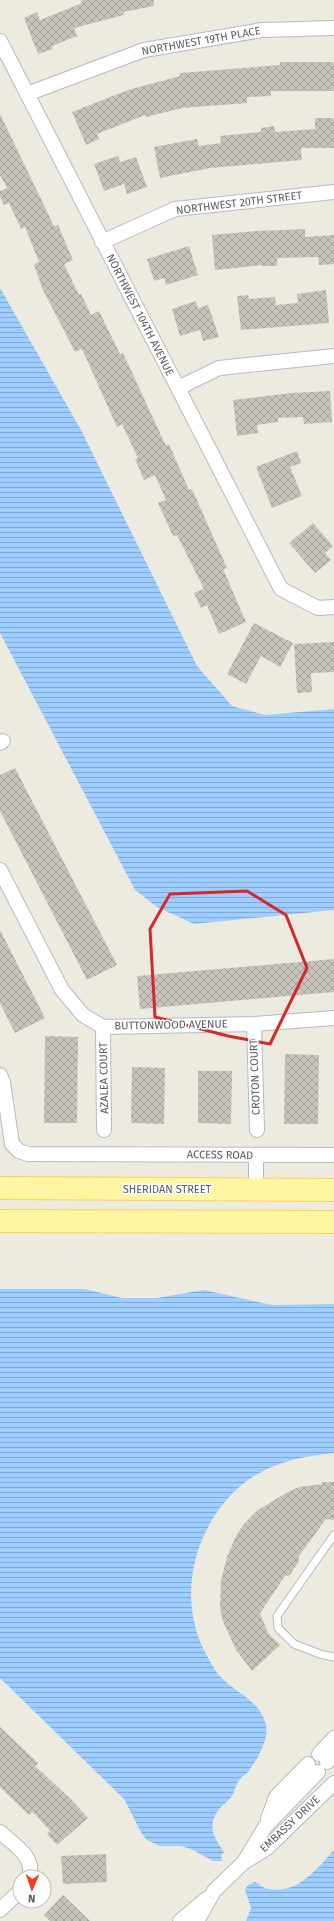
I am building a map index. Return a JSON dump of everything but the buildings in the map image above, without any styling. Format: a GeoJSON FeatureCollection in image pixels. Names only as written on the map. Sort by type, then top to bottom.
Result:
{"type":"FeatureCollection","features":[{"type":"Feature","properties":{"kind":"main road","name":"SHERIDAN STREET"},"geometry":{"type":"LineString","coordinates":[[0,1188],[334,1190]]}},
{"type":"Feature","properties":{"kind":"main road"},"geometry":{"type":"LineString","coordinates":[[0,1221],[334,1222]]}},
{"type":"Feature","properties":{"kind":"street","name":"NORTHWEST 19TH PLACE"},"geometry":{"type":"LineString","coordinates":[[27,94],[144,50],[262,30],[334,28]]}},
{"type":"Feature","properties":{"kind":"street","name":"NORTHWEST 104TH AVENUE"},"geometry":{"type":"LineString","coordinates":[[0,41],[281,589],[318,608],[334,607]]}},
{"type":"Feature","properties":{"kind":"street","name":"NORTHWEST 20TH STREET"},"geometry":{"type":"LineString","coordinates":[[102,242],[175,209],[334,192]]}},
{"type":"Feature","properties":{"kind":"street"},"geometry":{"type":"LineString","coordinates":[[178,388],[219,368],[334,356]]}},
{"type":"Feature","properties":{"kind":"street","name":"BUTTONWOOD AVENUE"},"geometry":{"type":"LineString","coordinates":[[0,870],[62,990],[83,1015],[103,1027],[254,1024],[334,1018]]}},
{"type":"Feature","properties":{"kind":"street","name":"CROTON COURT"},"geometry":{"type":"LineString","coordinates":[[254,1024],[257,1130]]}},
{"type":"Feature","properties":{"kind":"street","name":"AZALEA COURT"},"geometry":{"type":"LineString","coordinates":[[103,1027],[104,1130]]}},
{"type":"Feature","properties":{"kind":"street","name":"ACCESS ROAD"},"geometry":{"type":"LineString","coordinates":[[0,1075],[3,1082],[12,1144],[19,1151],[28,1154],[106,1153],[334,1155]]}},
{"type":"Feature","properties":{"kind":"street"},"geometry":{"type":"LineString","coordinates":[[256,1155],[256,1189]]}},
{"type":"Feature","properties":{"kind":"street","name":"EMBASSY DRIVE"},"geometry":{"type":"LineString","coordinates":[[243,1863],[265,1827],[276,1797],[321,1761],[334,1738]]}},
{"type":"Feature","properties":{"kind":"street","name":"EMBASSY DRIVE"},"geometry":{"type":"LineString","coordinates":[[180,1921],[214,1892],[243,1863],[267,1848],[334,1783]]}},
{"type":"Feature","properties":{"kind":"street"},"geometry":{"type":"LineString","coordinates":[[0,1832],[29,1859],[30,1869]]}},
{"type":"Feature","properties":{"kind":"street","name":"EMBASSY DRIVE"},"geometry":{"type":"LineString","coordinates":[[197,1921],[214,1892]]}},
{"type":"Feature","properties":{"kind":"street"},"geometry":{"type":"LineString","coordinates":[[0,1910],[12,1898]]}},
{"type":"Feature","properties":{"kind":"lane"},"geometry":{"type":"LineString","coordinates":[[334,1535],[277,1616],[278,1628],[294,1644],[320,1654],[334,1657]]}},
{"type":"Feature","properties":{"kind":"highlighted area"},"geometry":{"type":"Polygon","coordinates":[[[247,891],[286,915],[307,968],[270,1044],[228,1036],[155,1017],[150,929],[170,894],[247,891]]]}},
{"type":"Feature","properties":{"kind":"water"},"geometry":{"type":"Polygon","coordinates":[[[0,288],[81,430],[197,666],[232,706],[265,715],[334,709],[334,910],[194,924],[157,907],[135,890],[0,633],[0,288]]]}},
{"type":"Feature","properties":{"kind":"water"},"geometry":{"type":"Polygon","coordinates":[[[0,1289],[84,1289],[122,1298],[157,1298],[204,1290],[272,1305],[334,1304],[334,1453],[310,1456],[275,1466],[254,1476],[244,1483],[230,1496],[218,1511],[200,1545],[194,1564],[191,1602],[195,1627],[202,1645],[220,1676],[257,1707],[266,1725],[266,1737],[255,1762],[248,1772],[241,1778],[236,1785],[234,1793],[221,1807],[214,1819],[214,1835],[224,1852],[221,1855],[222,1861],[213,1861],[191,1849],[181,1846],[160,1846],[147,1840],[142,1834],[124,1799],[0,1678],[0,1289]]]}},
{"type":"Feature","properties":{"kind":"water"},"geometry":{"type":"Polygon","coordinates":[[[334,1850],[334,1921],[246,1921],[251,1908],[245,1890],[248,1885],[255,1882],[267,1889],[279,1890],[289,1888],[298,1884],[314,1872],[334,1850]]]}}]}
